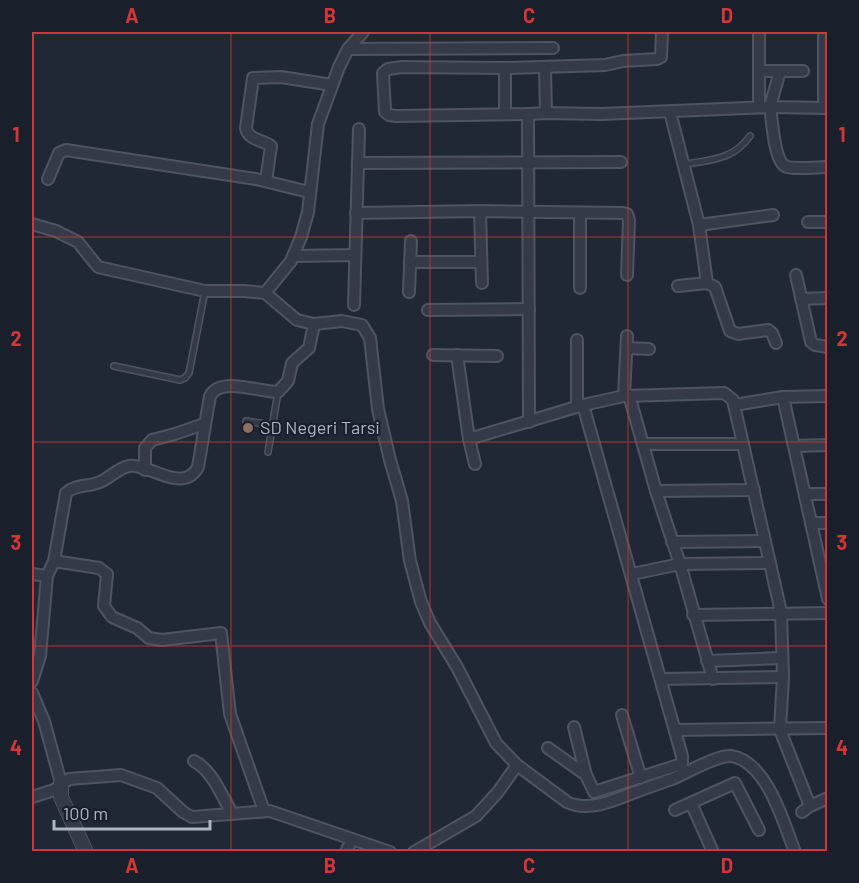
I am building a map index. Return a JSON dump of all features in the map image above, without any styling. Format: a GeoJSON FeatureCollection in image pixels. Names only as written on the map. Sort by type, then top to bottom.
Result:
{"type":"FeatureCollection","features":[{"type":"Feature","properties":{"kind":"street"},"geometry":{"type":"LineString","coordinates":[[266,293],[293,256],[304,229],[308,212],[315,138],[332,85],[348,48],[363,32]]}},
{"type":"Feature","properties":{"kind":"street"},"geometry":{"type":"LineString","coordinates":[[662,32],[663,52],[661,57],[657,58],[605,65],[546,68],[402,67],[388,69],[383,73],[385,112],[389,115],[601,114],[765,107],[826,108],[824,32]]}},
{"type":"Feature","properties":{"kind":"street"},"geometry":{"type":"LineString","coordinates":[[759,32],[760,71],[765,107],[777,156],[782,164],[789,167],[828,167]]}},
{"type":"Feature","properties":{"kind":"street"},"geometry":{"type":"LineString","coordinates":[[348,48],[553,48]]}},
{"type":"Feature","properties":{"kind":"street"},"geometry":{"type":"LineString","coordinates":[[505,68],[505,114]]}},
{"type":"Feature","properties":{"kind":"street"},"geometry":{"type":"LineString","coordinates":[[546,68],[546,113]]}},
{"type":"Feature","properties":{"kind":"street"},"geometry":{"type":"LineString","coordinates":[[760,71],[803,71]]}},
{"type":"Feature","properties":{"kind":"street"},"geometry":{"type":"LineString","coordinates":[[765,107],[780,71]]}},
{"type":"Feature","properties":{"kind":"street"},"geometry":{"type":"LineString","coordinates":[[266,182],[271,146],[247,133],[253,78],[281,77],[332,85]]}},
{"type":"Feature","properties":{"kind":"street"},"geometry":{"type":"LineString","coordinates":[[670,112],[699,225],[707,283]]}},
{"type":"Feature","properties":{"kind":"street"},"geometry":{"type":"LineString","coordinates":[[528,114],[529,422]]}},
{"type":"Feature","properties":{"kind":"street"},"geometry":{"type":"LineString","coordinates":[[354,305],[359,129]]}},
{"type":"Feature","properties":{"kind":"street"},"geometry":{"type":"LineString","coordinates":[[48,178],[59,153],[66,150],[154,165],[186,167],[309,192]]}},
{"type":"Feature","properties":{"kind":"street"},"geometry":{"type":"LineString","coordinates":[[357,163],[621,162]]}},
{"type":"Feature","properties":{"kind":"street"},"geometry":{"type":"LineString","coordinates":[[356,213],[480,211],[623,213],[629,217],[627,275]]}},
{"type":"Feature","properties":{"kind":"street"},"geometry":{"type":"LineString","coordinates":[[480,211],[482,284]]}},
{"type":"Feature","properties":{"kind":"street"},"geometry":{"type":"LineString","coordinates":[[580,214],[580,288]]}},
{"type":"Feature","properties":{"kind":"street"},"geometry":{"type":"LineString","coordinates":[[699,225],[773,215]]}},
{"type":"Feature","properties":{"kind":"street"},"geometry":{"type":"LineString","coordinates":[[808,222],[828,222]]}},
{"type":"Feature","properties":{"kind":"street"},"geometry":{"type":"LineString","coordinates":[[32,224],[56,231],[78,242],[98,267],[206,291],[266,293],[297,320],[314,324],[334,320],[358,323],[368,332],[370,338],[378,409],[402,501],[410,561],[422,602],[430,623],[457,667],[496,743],[517,765],[567,802],[583,806],[611,802],[673,779],[716,759],[726,756],[737,758],[746,763],[764,781],[773,797],[795,852]]}},
{"type":"Feature","properties":{"kind":"street"},"geometry":{"type":"LineString","coordinates":[[409,292],[411,241]]}},
{"type":"Feature","properties":{"kind":"street"},"geometry":{"type":"LineString","coordinates":[[293,256],[355,255]]}},
{"type":"Feature","properties":{"kind":"street"},"geometry":{"type":"LineString","coordinates":[[410,262],[481,262]]}},
{"type":"Feature","properties":{"kind":"street"},"geometry":{"type":"LineString","coordinates":[[796,275],[811,342],[828,347]]}},
{"type":"Feature","properties":{"kind":"street"},"geometry":{"type":"LineString","coordinates":[[678,286],[707,283],[715,287],[730,331],[738,334],[768,330],[772,333],[776,343]]}},
{"type":"Feature","properties":{"kind":"street"},"geometry":{"type":"LineString","coordinates":[[801,299],[828,298]]}},
{"type":"Feature","properties":{"kind":"street"},"geometry":{"type":"LineString","coordinates":[[428,310],[529,309]]}},
{"type":"Feature","properties":{"kind":"street"},"geometry":{"type":"LineString","coordinates":[[32,681],[40,656],[47,576],[54,561],[64,497],[68,490],[101,482],[128,466],[135,466],[170,478],[181,478],[195,473],[210,396],[214,389],[221,386],[234,386],[273,392],[288,381],[292,363],[309,348],[314,324]]}},
{"type":"Feature","properties":{"kind":"street"},"geometry":{"type":"LineString","coordinates":[[627,336],[627,396],[680,564],[713,679]]}},
{"type":"Feature","properties":{"kind":"street"},"geometry":{"type":"LineString","coordinates":[[574,727],[586,775],[591,789],[596,792],[682,764],[682,756],[662,679],[580,406],[577,340]]}},
{"type":"Feature","properties":{"kind":"street"},"geometry":{"type":"LineString","coordinates":[[627,348],[649,349]]}},
{"type":"Feature","properties":{"kind":"street"},"geometry":{"type":"LineString","coordinates":[[433,355],[497,356]]}},
{"type":"Feature","properties":{"kind":"street"},"geometry":{"type":"LineString","coordinates":[[457,355],[475,464]]}},
{"type":"Feature","properties":{"kind":"street"},"geometry":{"type":"LineString","coordinates":[[470,439],[580,406],[627,396],[724,393],[733,400],[781,612],[783,677],[780,730],[806,809],[828,798]]}},
{"type":"Feature","properties":{"kind":"street"},"geometry":{"type":"LineString","coordinates":[[734,405],[783,397],[828,396]]}},
{"type":"Feature","properties":{"kind":"street"},"geometry":{"type":"LineString","coordinates":[[783,397],[811,523],[824,566],[828,599]]}},
{"type":"Feature","properties":{"kind":"street"},"geometry":{"type":"LineString","coordinates":[[145,470],[145,448],[152,440],[204,424]]}},
{"type":"Feature","properties":{"kind":"street"},"geometry":{"type":"LineString","coordinates":[[643,444],[744,444]]}},
{"type":"Feature","properties":{"kind":"street"},"geometry":{"type":"LineString","coordinates":[[794,446],[828,445]]}},
{"type":"Feature","properties":{"kind":"street"},"geometry":{"type":"LineString","coordinates":[[656,491],[754,490]]}},
{"type":"Feature","properties":{"kind":"street"},"geometry":{"type":"LineString","coordinates":[[805,494],[828,494]]}},
{"type":"Feature","properties":{"kind":"street"},"geometry":{"type":"LineString","coordinates":[[811,523],[828,523]]}},
{"type":"Feature","properties":{"kind":"street"},"geometry":{"type":"LineString","coordinates":[[672,542],[765,542]]}},
{"type":"Feature","properties":{"kind":"street"},"geometry":{"type":"LineString","coordinates":[[54,561],[99,568],[107,574],[104,606],[112,616],[137,628],[149,638],[162,640],[221,633],[230,714],[264,811]]}},
{"type":"Feature","properties":{"kind":"street"},"geometry":{"type":"LineString","coordinates":[[632,574],[680,564],[770,563]]}},
{"type":"Feature","properties":{"kind":"street"},"geometry":{"type":"LineString","coordinates":[[32,574],[47,576]]}},
{"type":"Feature","properties":{"kind":"street"},"geometry":{"type":"LineString","coordinates":[[693,615],[828,613]]}},
{"type":"Feature","properties":{"kind":"street"},"geometry":{"type":"LineString","coordinates":[[707,662],[782,658]]}},
{"type":"Feature","properties":{"kind":"street"},"geometry":{"type":"LineString","coordinates":[[662,679],[783,677]]}},
{"type":"Feature","properties":{"kind":"street"},"geometry":{"type":"LineString","coordinates":[[32,693],[35,707],[48,733],[61,783],[61,798],[86,852]]}},
{"type":"Feature","properties":{"kind":"street"},"geometry":{"type":"LineString","coordinates":[[622,716],[640,778]]}},
{"type":"Feature","properties":{"kind":"street"},"geometry":{"type":"LineString","coordinates":[[675,730],[828,729]]}},
{"type":"Feature","properties":{"kind":"street"},"geometry":{"type":"LineString","coordinates":[[548,748],[586,775]]}},
{"type":"Feature","properties":{"kind":"street"},"geometry":{"type":"LineString","coordinates":[[194,761],[208,772],[232,813]]}},
{"type":"Feature","properties":{"kind":"street"},"geometry":{"type":"LineString","coordinates":[[414,852],[476,816],[498,792],[517,765]]}},
{"type":"Feature","properties":{"kind":"street"},"geometry":{"type":"LineString","coordinates":[[32,797],[54,790],[61,783],[80,778],[127,776],[157,788],[187,815],[199,817],[264,811],[390,852]]}},
{"type":"Feature","properties":{"kind":"street"},"geometry":{"type":"LineString","coordinates":[[675,810],[735,783],[759,830]]}},
{"type":"Feature","properties":{"kind":"street"},"geometry":{"type":"LineString","coordinates":[[691,802],[713,852]]}},
{"type":"Feature","properties":{"kind":"street"},"geometry":{"type":"LineString","coordinates":[[346,852],[352,839]]}},
{"type":"Feature","properties":{"kind":"lane"},"geometry":{"type":"LineString","coordinates":[[683,165],[729,155],[742,147],[750,136]]}},
{"type":"Feature","properties":{"kind":"lane"},"geometry":{"type":"LineString","coordinates":[[114,366],[180,380],[185,378],[189,373],[206,291]]}},
{"type":"Feature","properties":{"kind":"lane"},"geometry":{"type":"LineString","coordinates":[[268,452],[273,425],[273,392]]}},
{"type":"Feature","properties":{"kind":"lane"},"geometry":{"type":"LineString","coordinates":[[246,422],[273,425]]}},
{"type":"Feature","properties":{"kind":"place","name":"SD Negeri Tarsi"},"geometry":{"type":"Point","coordinates":[248,428]}}]}
